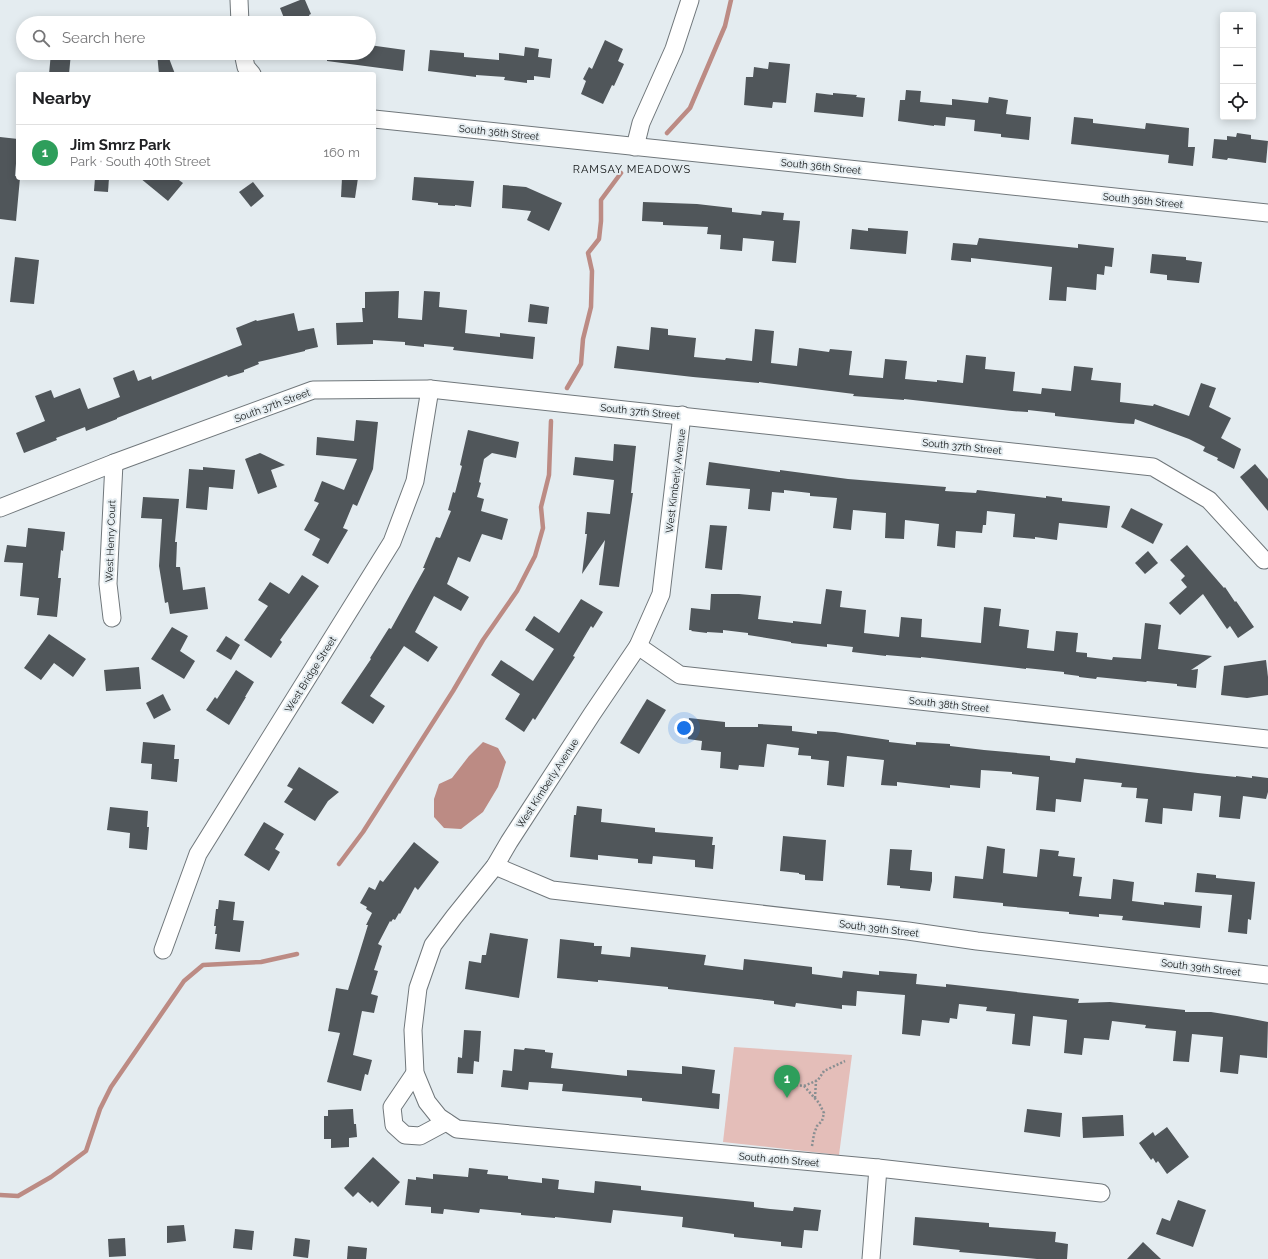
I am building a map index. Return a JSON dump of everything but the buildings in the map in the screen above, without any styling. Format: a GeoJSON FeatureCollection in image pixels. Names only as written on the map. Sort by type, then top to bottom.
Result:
{"type":"FeatureCollection","features":[{"type":"Feature","properties":{"kind":"street"},"geometry":{"type":"LineString","coordinates":[[239,0],[240,16]]}},
{"type":"Feature","properties":{"kind":"street"},"geometry":{"type":"LineString","coordinates":[[636,146],[641,123],[674,49],[690,0]]}},
{"type":"Feature","properties":{"kind":"street","name":"South 36th Street"},"geometry":{"type":"LineString","coordinates":[[376,119],[1268,214]]}},
{"type":"Feature","properties":{"kind":"street","name":"South 37th Street"},"geometry":{"type":"LineString","coordinates":[[0,508],[114,463],[313,390],[430,389],[1153,467],[1209,500],[1267,561]]}},
{"type":"Feature","properties":{"kind":"street","name":"West Bridge Street"},"geometry":{"type":"LineString","coordinates":[[163,950],[198,854],[392,542],[415,481],[430,389]]}},
{"type":"Feature","properties":{"kind":"street","name":"West Kimberly Avenue"},"geometry":{"type":"LineString","coordinates":[[451,1126],[439,1117],[427,1102],[415,1073],[412,1030],[418,988],[433,946],[495,866],[509,842],[638,646],[661,594],[682,416]]}},
{"type":"Feature","properties":{"kind":"street","name":"West Henry Court"},"geometry":{"type":"LineString","coordinates":[[112,618],[108,584],[114,463]]}},
{"type":"Feature","properties":{"kind":"street","name":"South 38th Street"},"geometry":{"type":"LineString","coordinates":[[638,646],[680,674],[1268,739]]}},
{"type":"Feature","properties":{"kind":"street","name":"South 39th Street"},"geometry":{"type":"LineString","coordinates":[[495,866],[552,890],[908,931],[977,941],[1268,975]]}},
{"type":"Feature","properties":{"kind":"street"},"geometry":{"type":"LineString","coordinates":[[415,1073],[392,1107],[394,1125],[405,1135],[420,1136],[451,1126]]}},
{"type":"Feature","properties":{"kind":"street","name":"South 40th Street"},"geometry":{"type":"LineString","coordinates":[[451,1126],[878,1168],[1101,1193]]}},
{"type":"Feature","properties":{"kind":"street"},"geometry":{"type":"LineString","coordinates":[[871,1259],[878,1168]]}},
{"type":"Feature","properties":{"kind":"path"},"geometry":{"type":"LineString","coordinates":[[788,1084],[804,1086],[816,1080],[824,1071],[845,1061]]}},
{"type":"Feature","properties":{"kind":"path"},"geometry":{"type":"LineString","coordinates":[[814,1098],[816,1080]]}},
{"type":"Feature","properties":{"kind":"path"},"geometry":{"type":"LineString","coordinates":[[804,1086],[819,1103],[824,1113],[822,1121],[817,1126],[814,1134],[812,1150]]}},
{"type":"Feature","properties":{"kind":"shaded area"},"geometry":{"type":"Polygon","coordinates":[[[483,742],[498,748],[506,762],[498,787],[483,812],[461,829],[444,828],[434,817],[434,799],[439,784],[452,778],[469,756],[483,742]]]}},
{"type":"Feature","properties":{"kind":"shaded area"},"geometry":{"type":"Polygon","coordinates":[[[734,1047],[852,1055],[839,1155],[723,1142],[734,1047]]]}},
{"type":"Feature","properties":{"kind":"waterway"},"geometry":{"type":"LineString","coordinates":[[667,133],[690,108],[725,26],[731,0]]}},
{"type":"Feature","properties":{"kind":"waterway"},"geometry":{"type":"LineString","coordinates":[[567,388],[581,364],[583,339],[591,307],[592,271],[588,253],[599,239],[601,200],[621,173]]}},
{"type":"Feature","properties":{"kind":"waterway"},"geometry":{"type":"LineString","coordinates":[[339,864],[363,832],[453,691],[483,640],[517,591],[535,556],[543,528],[541,507],[549,475],[551,421]]}},
{"type":"Feature","properties":{"kind":"waterway"},"geometry":{"type":"LineString","coordinates":[[0,1195],[18,1196],[51,1177],[86,1151],[100,1109],[111,1087],[184,981],[203,965],[261,962],[297,954]]}},
{"type":"Feature","properties":{"kind":"place","name":"Jim Smrz Park"},"geometry":{"type":"Point","coordinates":[787,1098]}},
{"type":"Feature","properties":{"kind":"district","name":"RAMSAY MEADOWS"},"geometry":{"type":"Point","coordinates":[632,169]}}]}
